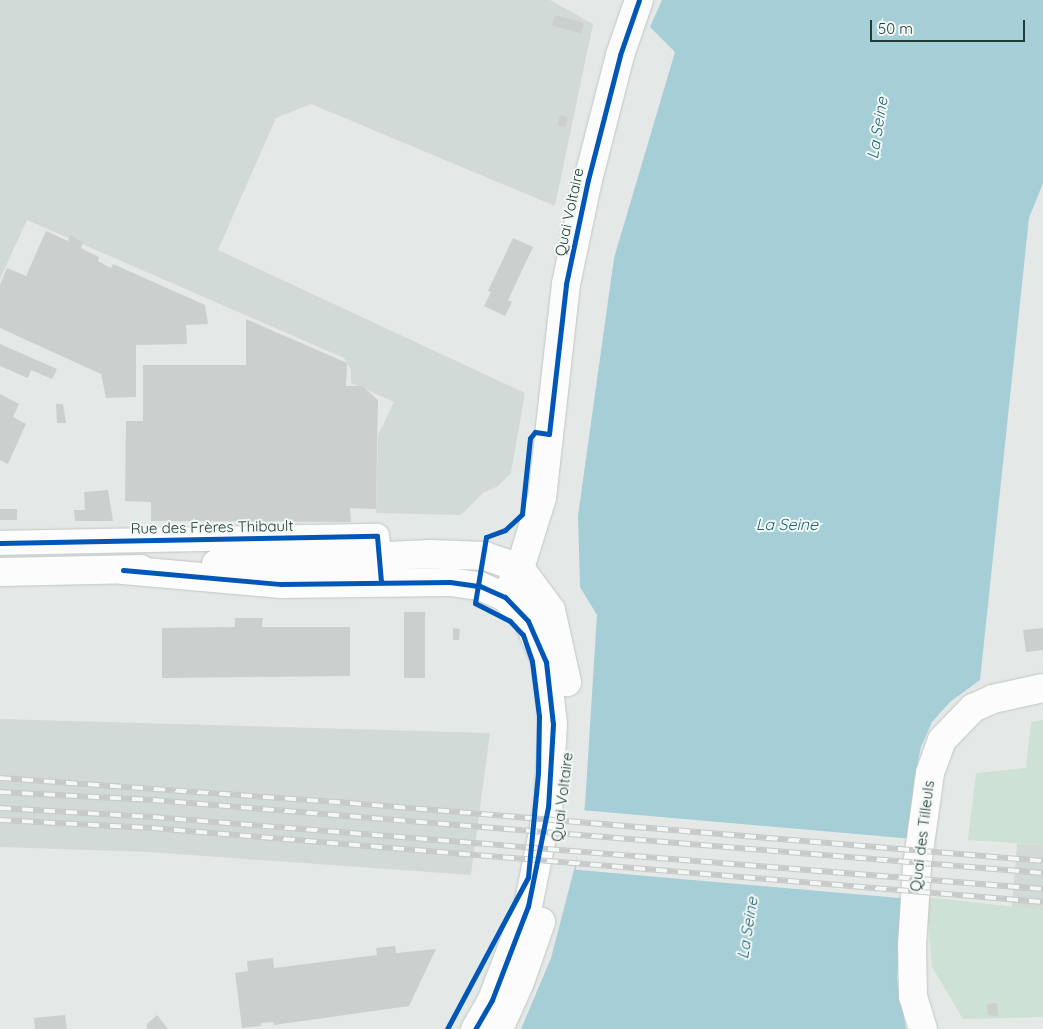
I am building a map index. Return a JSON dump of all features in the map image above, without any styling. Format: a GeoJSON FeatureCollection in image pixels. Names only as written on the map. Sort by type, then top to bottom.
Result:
{"type":"FeatureCollection","features":[{"type":"Feature","properties":{"kind":"street","name":"Quai Voltaire"},"geometry":{"type":"LineString","coordinates":[[475,1029],[492,1000],[528,906],[540,861],[552,766],[553,724],[546,662],[528,621],[505,597],[520,568],[542,498],[566,284],[588,180],[620,55],[639,0]]}},
{"type":"Feature","properties":{"kind":"street","name":"Rue des Frères Thibault"},"geometry":{"type":"LineString","coordinates":[[0,543],[377,536],[381,569]]}},
{"type":"Feature","properties":{"kind":"street"},"geometry":{"type":"LineString","coordinates":[[43,542],[44,571]]}},
{"type":"Feature","properties":{"kind":"street"},"geometry":{"type":"LineString","coordinates":[[0,572],[381,569],[485,556],[520,568]]}},
{"type":"Feature","properties":{"kind":"street","name":"Quai Voltaire"},"geometry":{"type":"LineString","coordinates":[[500,1029],[520,982],[547,899],[564,806],[569,736],[567,679],[552,610],[520,568]]}},
{"type":"Feature","properties":{"kind":"street"},"geometry":{"type":"LineString","coordinates":[[381,569],[480,586],[505,597]]}},
{"type":"Feature","properties":{"kind":"street","name":"Quai des Tilleuls"},"geometry":{"type":"LineString","coordinates":[[923,1029],[913,996],[912,946],[917,866],[930,773],[942,740],[956,722],[973,708],[1032,690]]}},
{"type":"Feature","properties":{"kind":"shaded area"},"geometry":{"type":"Polygon","coordinates":[[[0,0],[550,0],[593,24],[555,206],[311,104],[276,118],[218,250],[525,393],[511,473],[498,486],[483,493],[461,515],[376,513],[378,435],[394,402],[351,383],[351,370],[344,358],[27,220],[0,279],[0,0]]]}},
{"type":"Feature","properties":{"kind":"shaded area"},"geometry":{"type":"Polygon","coordinates":[[[0,719],[490,733],[471,875],[149,852],[0,847],[0,719]]]}},
{"type":"Feature","properties":{"kind":"shaded area"},"geometry":{"type":"Polygon","coordinates":[[[1017,844],[1043,845],[1043,910],[1012,907],[1017,844]]]}},
{"type":"Feature","properties":{"kind":"green space"},"geometry":{"type":"Polygon","coordinates":[[[1043,720],[1043,845],[968,840],[976,773],[1026,768],[1031,722],[1043,720]]]}},
{"type":"Feature","properties":{"kind":"green space"},"geometry":{"type":"Polygon","coordinates":[[[926,897],[1043,910],[1043,1017],[963,1019],[932,967],[926,897]]]}},
{"type":"Feature","properties":{"kind":"water","name":"La Seine"},"geometry":{"type":"Polygon","coordinates":[[[662,0],[1043,0],[1043,183],[1029,218],[980,680],[950,702],[932,722],[921,747],[914,780],[897,978],[906,1029],[521,1029],[551,958],[576,862],[585,805],[597,615],[580,587],[578,516],[614,258],[675,52],[650,27],[662,0]]]}},
{"type":"Feature","properties":{"kind":"pier"},"geometry":{"type":"Polygon","coordinates":[[[581,810],[911,839],[906,899],[576,870],[581,810]]]}},
{"type":"Feature","properties":{"kind":"building"},"geometry":{"type":"Polygon","coordinates":[[[555,15],[584,23],[581,33],[552,26],[555,15]]]}},
{"type":"Feature","properties":{"kind":"building"},"geometry":{"type":"Polygon","coordinates":[[[560,115],[568,117],[565,128],[557,126],[560,115]]]}},
{"type":"Feature","properties":{"kind":"building"},"geometry":{"type":"Polygon","coordinates":[[[46,231],[68,241],[70,235],[83,242],[81,248],[99,257],[98,261],[111,268],[113,264],[205,305],[208,324],[186,325],[187,344],[136,345],[136,397],[106,398],[101,374],[0,328],[0,285],[7,268],[26,276],[46,231]]]}},
{"type":"Feature","properties":{"kind":"building"},"geometry":{"type":"Polygon","coordinates":[[[513,238],[533,247],[508,300],[512,302],[505,316],[484,306],[491,292],[488,291],[513,238]]]}},
{"type":"Feature","properties":{"kind":"building"},"geometry":{"type":"Polygon","coordinates":[[[246,319],[347,363],[346,386],[362,386],[378,400],[376,509],[350,508],[351,522],[151,521],[151,502],[125,501],[126,421],[143,421],[143,365],[246,365],[246,319]]]}},
{"type":"Feature","properties":{"kind":"building"},"geometry":{"type":"Polygon","coordinates":[[[0,344],[57,369],[52,379],[31,370],[28,378],[0,366],[0,344]]]}},
{"type":"Feature","properties":{"kind":"building"},"geometry":{"type":"Polygon","coordinates":[[[0,394],[19,404],[13,417],[26,424],[8,464],[0,460],[0,394]]]}},
{"type":"Feature","properties":{"kind":"building"},"geometry":{"type":"Polygon","coordinates":[[[56,404],[63,404],[66,423],[57,423],[56,404]]]}},
{"type":"Feature","properties":{"kind":"building"},"geometry":{"type":"Polygon","coordinates":[[[108,490],[113,521],[75,521],[74,510],[85,510],[84,492],[108,490]]]}},
{"type":"Feature","properties":{"kind":"building"},"geometry":{"type":"Polygon","coordinates":[[[0,509],[17,509],[17,520],[0,520],[0,509]]]}},
{"type":"Feature","properties":{"kind":"building"},"geometry":{"type":"Polygon","coordinates":[[[404,612],[425,612],[425,678],[404,678],[404,612]]]}},
{"type":"Feature","properties":{"kind":"building"},"geometry":{"type":"Polygon","coordinates":[[[235,618],[263,618],[262,627],[350,627],[350,676],[162,678],[162,628],[235,627],[235,618]]]}},
{"type":"Feature","properties":{"kind":"building"},"geometry":{"type":"Polygon","coordinates":[[[453,628],[460,629],[459,640],[453,640],[453,628]]]}},
{"type":"Feature","properties":{"kind":"building"},"geometry":{"type":"Polygon","coordinates":[[[1043,628],[1043,650],[1026,652],[1023,630],[1043,628]]]}},
{"type":"Feature","properties":{"kind":"building"},"geometry":{"type":"Polygon","coordinates":[[[395,946],[396,953],[436,949],[409,1006],[274,1025],[273,1022],[261,1023],[261,1026],[242,1028],[235,973],[248,971],[247,961],[273,958],[274,968],[377,955],[376,948],[395,946]]]}},
{"type":"Feature","properties":{"kind":"building"},"geometry":{"type":"Polygon","coordinates":[[[997,1003],[998,1016],[988,1015],[987,1004],[997,1003]]]}},
{"type":"Feature","properties":{"kind":"building"},"geometry":{"type":"Polygon","coordinates":[[[65,1015],[67,1029],[35,1029],[34,1018],[65,1015]]]}},
{"type":"Feature","properties":{"kind":"building"},"geometry":{"type":"Polygon","coordinates":[[[157,1015],[168,1029],[147,1029],[147,1024],[157,1015]]]}},
{"type":"Feature","properties":{"kind":"railway"},"geometry":{"type":"LineString","coordinates":[[0,778],[350,803],[1043,861]]}},
{"type":"Feature","properties":{"kind":"railway"},"geometry":{"type":"LineString","coordinates":[[0,792],[153,800],[1043,873]]}},
{"type":"Feature","properties":{"kind":"railway"},"geometry":{"type":"LineString","coordinates":[[0,808],[153,817],[1043,889]]}},
{"type":"Feature","properties":{"kind":"railway"},"geometry":{"type":"LineString","coordinates":[[0,820],[152,828],[1043,902]]}},
{"type":"Feature","properties":{"kind":"cycle path"},"geometry":{"type":"LineString","coordinates":[[447,1029],[528,877],[538,773],[539,716],[532,661],[523,635],[510,621],[475,603],[486,537],[505,530],[522,514],[530,438],[535,432],[549,434],[566,284],[588,180],[620,55],[639,0]]}},
{"type":"Feature","properties":{"kind":"cycle path"},"geometry":{"type":"LineString","coordinates":[[0,543],[377,536],[381,582]]}},
{"type":"Feature","properties":{"kind":"cycle path"},"geometry":{"type":"LineString","coordinates":[[123,570],[281,584],[450,582],[480,586],[505,597],[528,621],[546,662],[553,724],[548,807],[528,906],[492,1000],[475,1029]]}}]}
